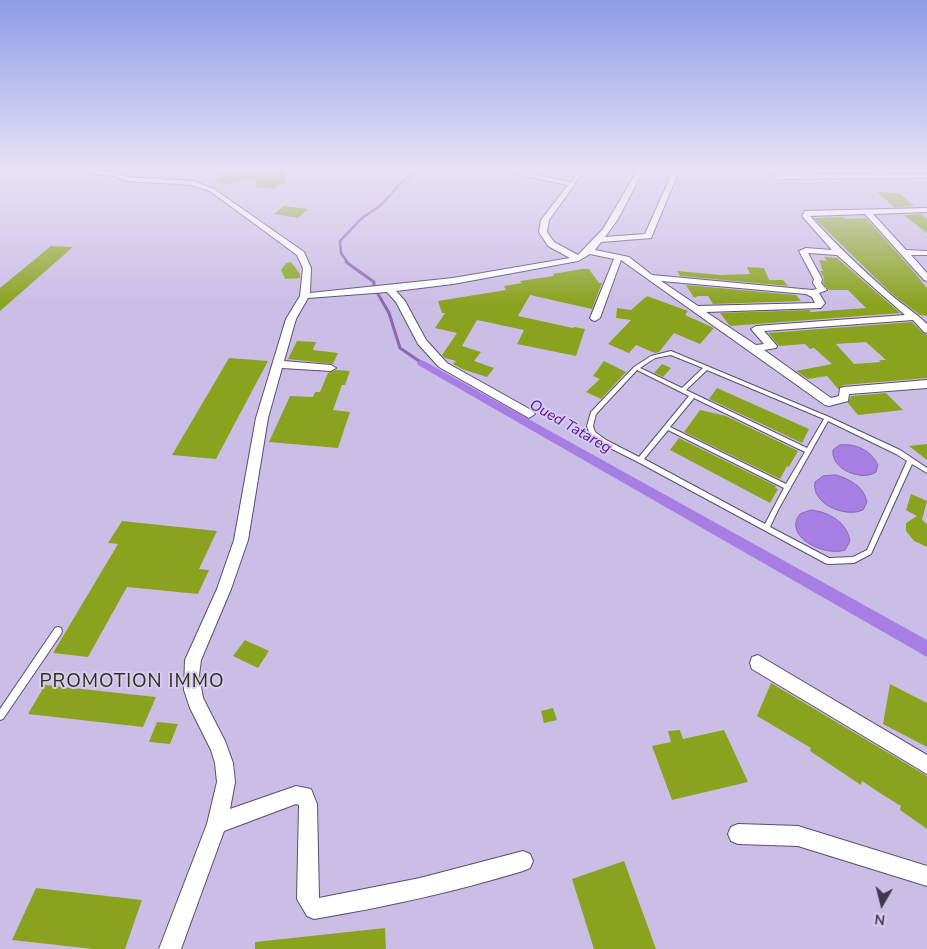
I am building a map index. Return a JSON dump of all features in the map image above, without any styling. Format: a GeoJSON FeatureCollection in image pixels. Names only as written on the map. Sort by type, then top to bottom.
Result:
{"type":"FeatureCollection","features":[{"type":"Feature","properties":{"kind":"street"},"geometry":{"type":"LineString","coordinates":[[170,949],[217,824],[224,802],[226,782],[224,763],[219,747],[196,702],[192,690],[193,660],[224,589],[241,540],[262,418],[291,319],[305,296],[306,268],[301,254],[245,215]]}},
{"type":"Feature","properties":{"kind":"street"},"geometry":{"type":"LineString","coordinates":[[549,215],[545,220],[543,232],[551,244],[578,259]]}},
{"type":"Feature","properties":{"kind":"street"},"geometry":{"type":"LineString","coordinates":[[305,296],[389,289],[453,281],[578,259],[590,251],[600,240],[614,215]]}},
{"type":"Feature","properties":{"kind":"street"},"geometry":{"type":"LineString","coordinates":[[600,240],[648,236],[657,215]]}},
{"type":"Feature","properties":{"kind":"street"},"geometry":{"type":"LineString","coordinates":[[806,215],[839,253],[902,309],[915,317],[927,330]]}},
{"type":"Feature","properties":{"kind":"street"},"geometry":{"type":"LineString","coordinates":[[871,215],[924,270],[927,278]]}},
{"type":"Feature","properties":{"kind":"street"},"geometry":{"type":"LineString","coordinates":[[650,278],[813,292],[823,290],[817,283],[818,278],[803,252],[806,250],[839,253]]}},
{"type":"Feature","properties":{"kind":"street"},"geometry":{"type":"LineString","coordinates":[[590,251],[626,259],[650,278],[830,402],[844,398],[844,391],[927,384]]}},
{"type":"Feature","properties":{"kind":"street"},"geometry":{"type":"LineString","coordinates":[[906,252],[927,254]]}},
{"type":"Feature","properties":{"kind":"street"},"geometry":{"type":"LineString","coordinates":[[595,318],[619,256]]}},
{"type":"Feature","properties":{"kind":"street"},"geometry":{"type":"LineString","coordinates":[[389,289],[400,301],[422,342],[442,365],[529,414]]}},
{"type":"Feature","properties":{"kind":"street"},"geometry":{"type":"LineString","coordinates":[[697,309],[818,306],[819,300],[813,292]]}},
{"type":"Feature","properties":{"kind":"street"},"geometry":{"type":"LineString","coordinates":[[754,348],[772,346],[756,329],[915,317]]}},
{"type":"Feature","properties":{"kind":"street"},"geometry":{"type":"LineString","coordinates":[[279,364],[332,368]]}},
{"type":"Feature","properties":{"kind":"street"},"geometry":{"type":"LineString","coordinates":[[758,663],[927,765]]}},
{"type":"Feature","properties":{"kind":"street"},"geometry":{"type":"LineString","coordinates":[[217,824],[296,796],[304,796],[308,804],[307,899],[314,909],[471,877],[523,861]]}},
{"type":"Feature","properties":{"kind":"street"},"geometry":{"type":"LineString","coordinates":[[738,834],[798,836],[927,876]]}},
{"type":"Feature","properties":{"kind":"lane"},"geometry":{"type":"LineString","coordinates":[[911,460],[869,552],[854,560],[828,561],[604,442],[592,433],[590,426],[593,413],[636,368],[653,357],[671,353],[704,369],[827,418],[898,452],[911,460],[927,471]]}},
{"type":"Feature","properties":{"kind":"lane"},"geometry":{"type":"LineString","coordinates":[[636,368],[808,451]]}},
{"type":"Feature","properties":{"kind":"lane"},"geometry":{"type":"LineString","coordinates":[[683,390],[704,369]]}},
{"type":"Feature","properties":{"kind":"lane"},"geometry":{"type":"LineString","coordinates":[[640,460],[693,395]]}},
{"type":"Feature","properties":{"kind":"lane"},"geometry":{"type":"LineString","coordinates":[[766,528],[787,487],[827,418]]}},
{"type":"Feature","properties":{"kind":"lane"},"geometry":{"type":"LineString","coordinates":[[666,427],[787,487]]}},
{"type":"Feature","properties":{"kind":"lane"},"geometry":{"type":"LineString","coordinates":[[0,716],[58,632]]}},
{"type":"Feature","properties":{"kind":"shaded area"},"geometry":{"type":"Polygon","coordinates":[[[840,445],[857,446],[871,455],[878,465],[876,472],[870,475],[863,475],[848,472],[842,468],[833,457],[833,450],[840,445]]]}},
{"type":"Feature","properties":{"kind":"shaded area"},"geometry":{"type":"Polygon","coordinates":[[[836,475],[851,481],[863,492],[867,502],[863,510],[847,512],[839,510],[824,503],[818,497],[815,490],[815,482],[823,476],[836,475]]]}},
{"type":"Feature","properties":{"kind":"shaded area"},"geometry":{"type":"Polygon","coordinates":[[[811,510],[824,513],[841,523],[850,541],[845,550],[827,550],[808,543],[801,537],[796,530],[796,522],[800,514],[811,510]]]}},
{"type":"Feature","properties":{"kind":"building"},"geometry":{"type":"Polygon","coordinates":[[[282,215],[301,215],[298,218],[282,215]]]}},
{"type":"Feature","properties":{"kind":"building"},"geometry":{"type":"Polygon","coordinates":[[[904,215],[923,215],[927,219],[927,233],[904,215]]]}},
{"type":"Feature","properties":{"kind":"building"},"geometry":{"type":"Polygon","coordinates":[[[843,217],[845,219],[866,218],[909,266],[927,288],[927,316],[920,315],[892,294],[814,218],[843,217]]]}},
{"type":"Feature","properties":{"kind":"building"},"geometry":{"type":"Polygon","coordinates":[[[51,246],[73,247],[0,311],[0,288],[51,246]]]}},
{"type":"Feature","properties":{"kind":"building"},"geometry":{"type":"Polygon","coordinates":[[[824,257],[837,258],[900,313],[730,326],[720,313],[809,310],[811,312],[866,308],[848,290],[829,290],[823,283],[824,278],[820,271],[823,271],[819,260],[827,261],[824,257]]]}},
{"type":"Feature","properties":{"kind":"building"},"geometry":{"type":"Polygon","coordinates":[[[291,262],[300,274],[300,278],[285,279],[281,270],[286,263],[291,262]]]}},
{"type":"Feature","properties":{"kind":"building"},"geometry":{"type":"Polygon","coordinates":[[[747,267],[764,268],[769,280],[783,280],[788,286],[680,276],[677,271],[720,275],[750,274],[747,267]]]}},
{"type":"Feature","properties":{"kind":"building"},"geometry":{"type":"Polygon","coordinates":[[[589,269],[599,283],[602,283],[592,309],[530,295],[518,316],[585,329],[576,356],[517,344],[524,330],[477,320],[462,346],[481,352],[474,361],[494,368],[487,377],[462,369],[453,364],[456,361],[445,358],[442,355],[457,333],[435,328],[445,313],[442,313],[438,301],[506,290],[504,286],[522,283],[520,281],[554,276],[553,274],[589,269]]]}},
{"type":"Feature","properties":{"kind":"building"},"geometry":{"type":"Polygon","coordinates":[[[686,285],[796,295],[801,301],[713,304],[708,296],[694,298],[686,285]]]}},
{"type":"Feature","properties":{"kind":"building"},"geometry":{"type":"Polygon","coordinates":[[[647,296],[688,311],[685,315],[714,328],[700,344],[674,333],[659,352],[655,353],[636,345],[629,353],[608,344],[631,320],[616,318],[617,308],[631,310],[647,296]]]}},
{"type":"Feature","properties":{"kind":"building"},"geometry":{"type":"Polygon","coordinates":[[[912,322],[927,335],[927,378],[844,385],[838,389],[827,376],[808,379],[796,371],[832,364],[814,348],[810,349],[805,344],[779,346],[768,333],[912,322]],[[866,342],[836,344],[854,364],[886,360],[866,342]]]}},
{"type":"Feature","properties":{"kind":"building"},"geometry":{"type":"Polygon","coordinates":[[[297,341],[316,342],[313,350],[338,353],[333,364],[288,359],[297,341]]]}},
{"type":"Feature","properties":{"kind":"building"},"geometry":{"type":"Polygon","coordinates":[[[229,358],[268,361],[216,459],[172,455],[229,358]]]}},
{"type":"Feature","properties":{"kind":"building"},"geometry":{"type":"Polygon","coordinates":[[[604,361],[626,372],[601,399],[586,392],[600,379],[593,376],[604,361]]]}},
{"type":"Feature","properties":{"kind":"building"},"geometry":{"type":"Polygon","coordinates":[[[662,364],[671,368],[663,377],[654,373],[662,364]]]}},
{"type":"Feature","properties":{"kind":"building"},"geometry":{"type":"Polygon","coordinates":[[[336,370],[350,371],[345,385],[342,385],[333,410],[350,412],[338,448],[269,442],[290,396],[313,397],[315,392],[320,392],[328,373],[336,370]]]}},
{"type":"Feature","properties":{"kind":"building"},"geometry":{"type":"Polygon","coordinates":[[[717,388],[809,429],[802,443],[709,399],[717,388]]]}},
{"type":"Feature","properties":{"kind":"building"},"geometry":{"type":"Polygon","coordinates":[[[886,393],[903,410],[858,415],[848,403],[851,396],[886,393]]]}},
{"type":"Feature","properties":{"kind":"building"},"geometry":{"type":"Polygon","coordinates":[[[700,410],[726,416],[798,451],[780,479],[684,432],[700,410]]]}},
{"type":"Feature","properties":{"kind":"building"},"geometry":{"type":"Polygon","coordinates":[[[679,438],[776,486],[775,488],[778,489],[770,503],[670,450],[679,438]]]}},
{"type":"Feature","properties":{"kind":"building"},"geometry":{"type":"Polygon","coordinates":[[[927,444],[927,460],[909,446],[927,444]]]}},
{"type":"Feature","properties":{"kind":"building"},"geometry":{"type":"Polygon","coordinates":[[[911,494],[927,501],[922,520],[927,524],[927,547],[914,541],[906,531],[906,523],[917,516],[906,510],[911,494]]]}},
{"type":"Feature","properties":{"kind":"building"},"geometry":{"type":"Polygon","coordinates":[[[122,521],[217,531],[199,569],[209,570],[198,594],[127,587],[88,657],[53,653],[118,544],[108,543],[122,521]]]}},
{"type":"Feature","properties":{"kind":"building"},"geometry":{"type":"Polygon","coordinates":[[[245,640],[269,651],[258,668],[233,656],[245,640]]]}},
{"type":"Feature","properties":{"kind":"building"},"geometry":{"type":"Polygon","coordinates":[[[771,683],[927,776],[927,829],[900,810],[901,806],[862,781],[861,785],[810,751],[811,748],[757,716],[771,683]]]}},
{"type":"Feature","properties":{"kind":"building"},"geometry":{"type":"Polygon","coordinates":[[[890,684],[927,703],[927,747],[883,724],[890,684]]]}},
{"type":"Feature","properties":{"kind":"building"},"geometry":{"type":"Polygon","coordinates":[[[45,685],[156,697],[143,727],[28,714],[45,685]]]}},
{"type":"Feature","properties":{"kind":"building"},"geometry":{"type":"Polygon","coordinates":[[[553,708],[557,720],[544,723],[541,711],[553,708]]]}},
{"type":"Feature","properties":{"kind":"building"},"geometry":{"type":"Polygon","coordinates":[[[157,722],[178,724],[170,744],[149,742],[157,722]]]}},
{"type":"Feature","properties":{"kind":"building"},"geometry":{"type":"Polygon","coordinates":[[[680,730],[683,739],[724,730],[748,782],[672,800],[652,746],[671,742],[668,731],[680,730]]]}},
{"type":"Feature","properties":{"kind":"building"},"geometry":{"type":"Polygon","coordinates":[[[624,861],[656,949],[594,949],[572,879],[624,861]]]}},
{"type":"Feature","properties":{"kind":"building"},"geometry":{"type":"Polygon","coordinates":[[[36,888],[142,900],[125,949],[93,949],[12,940],[36,888]]]}},
{"type":"Feature","properties":{"kind":"building"},"geometry":{"type":"Polygon","coordinates":[[[385,928],[386,949],[255,949],[255,942],[385,928]]]}},
{"type":"Feature","properties":{"kind":"waterway","name":"Oued Tatareg"},"geometry":{"type":"LineString","coordinates":[[348,263],[341,253],[340,241],[366,215]]}},
{"type":"Feature","properties":{"kind":"waterway","name":"Oued Tatareg"},"geometry":{"type":"LineString","coordinates":[[346,262],[374,282],[374,287],[389,313],[400,348],[422,363]]}},
{"type":"Feature","properties":{"kind":"waterway","name":"Oued Tatareg"},"geometry":{"type":"LineString","coordinates":[[422,363],[927,649]]}},
{"type":"Feature","properties":{"kind":"district","name":"PROMOTION IMMO"},"geometry":{"type":"Point","coordinates":[132,682]}}]}
